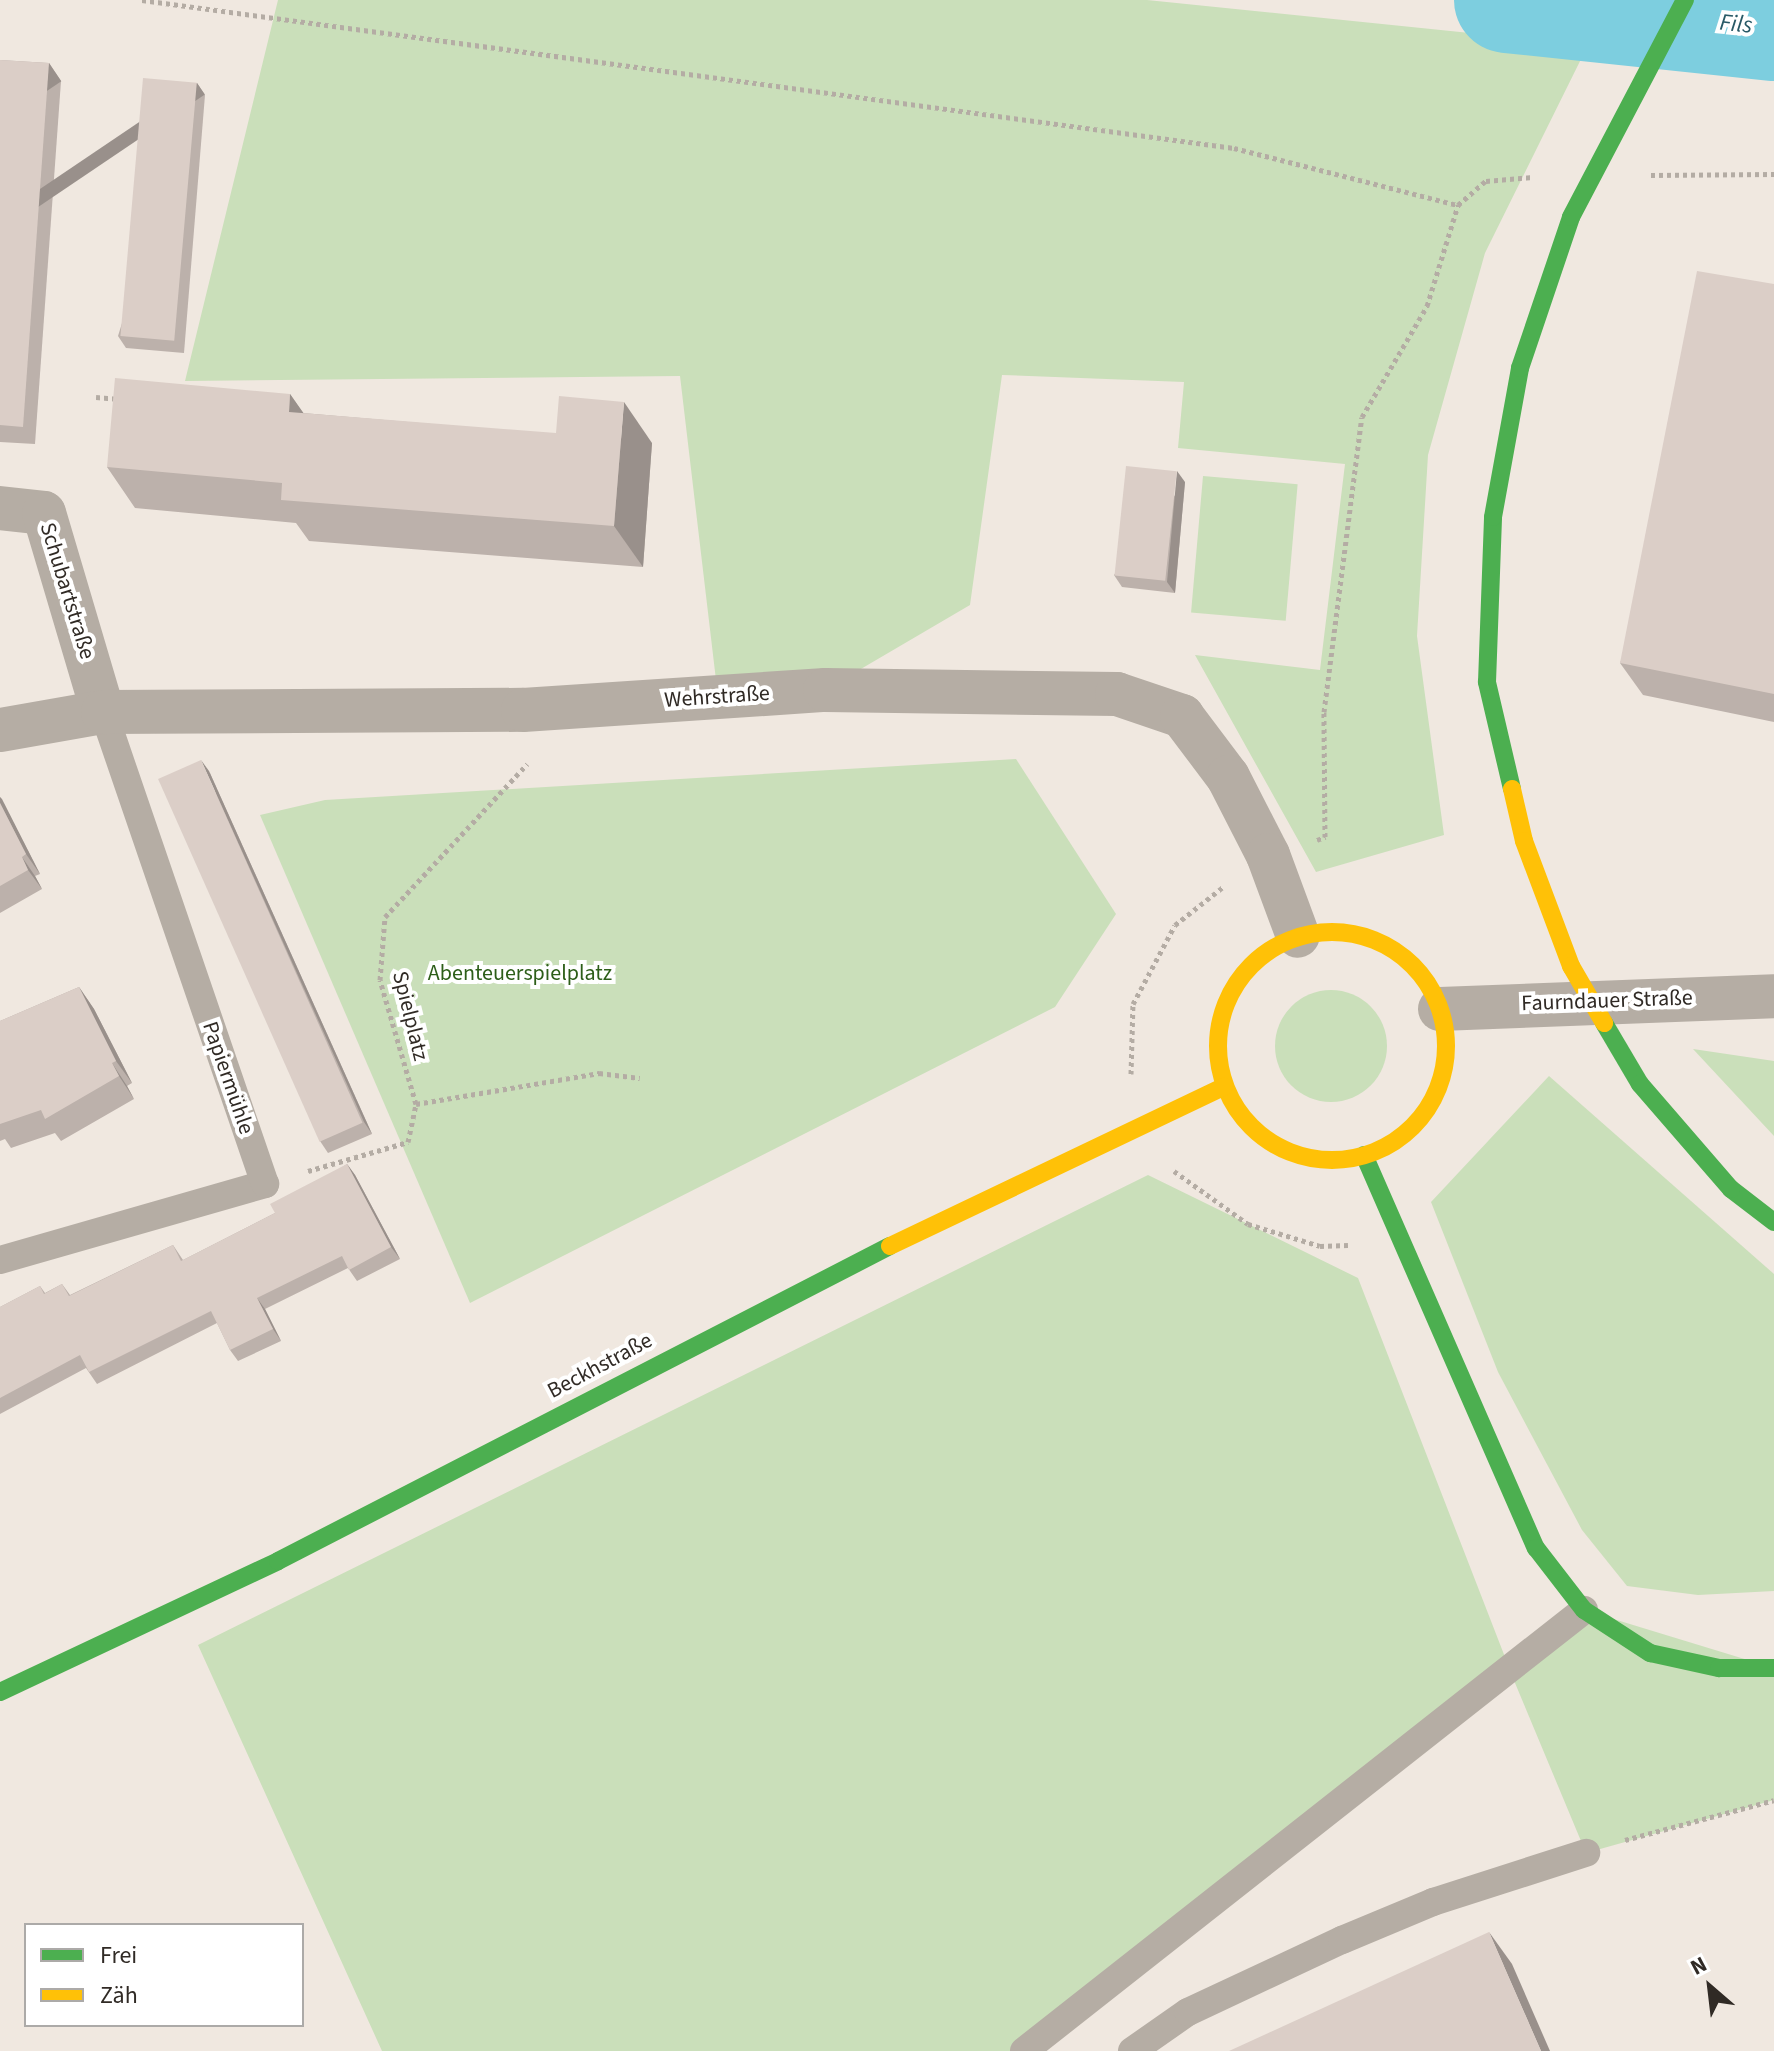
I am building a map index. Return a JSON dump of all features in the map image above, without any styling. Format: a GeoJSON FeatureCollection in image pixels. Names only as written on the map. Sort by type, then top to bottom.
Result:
{"type":"FeatureCollection","features":[{"type":"Feature","properties":{"kind":"street"},"geometry":{"type":"LineString","coordinates":[[1685,0],[1571,217],[1520,368],[1493,517],[1487,682],[1524,841],[1571,966],[1640,1084],[1731,1189],[1774,1222]]}},
{"type":"Feature","properties":{"kind":"street","name":"Schubartstraße"},"geometry":{"type":"LineString","coordinates":[[0,508],[44,513],[103,712]]}},
{"type":"Feature","properties":{"kind":"street","name":"Wehrstraße"},"geometry":{"type":"LineString","coordinates":[[0,730],[103,712],[523,710],[825,690],[1117,694],[1182,716],[1228,777],[1268,855],[1298,936]]}},
{"type":"Feature","properties":{"kind":"street"},"geometry":{"type":"LineString","coordinates":[[1336,930],[1373,938],[1407,958],[1431,987],[1440,1009],[1447,1062],[1434,1098],[1412,1129],[1364,1155],[1344,1160],[1306,1158],[1272,1145],[1243,1120],[1224,1087],[1217,1051],[1221,1013],[1238,980],[1264,953],[1298,936],[1336,930]]}},
{"type":"Feature","properties":{"kind":"street","name":"Faurndauer Straße"},"geometry":{"type":"LineString","coordinates":[[1440,1009],[1774,996]]}},
{"type":"Feature","properties":{"kind":"street","name":"Beckhstraße"},"geometry":{"type":"LineString","coordinates":[[0,1692],[278,1561],[785,1296],[1224,1087]]}},
{"type":"Feature","properties":{"kind":"street"},"geometry":{"type":"LineString","coordinates":[[1364,1155],[1536,1548],[1584,1610],[1650,1653],[1719,1668],[1774,1668]]}},
{"type":"Feature","properties":{"kind":"lane","name":"Papiermühle"},"geometry":{"type":"LineString","coordinates":[[103,712],[265,1184]]}},
{"type":"Feature","properties":{"kind":"lane"},"geometry":{"type":"LineString","coordinates":[[0,1260],[265,1184]]}},
{"type":"Feature","properties":{"kind":"lane"},"geometry":{"type":"LineString","coordinates":[[1024,2051],[1584,1610]]}},
{"type":"Feature","properties":{"kind":"lane"},"geometry":{"type":"LineString","coordinates":[[1132,2051],[1188,2012],[1342,1940],[1433,1902],[1586,1853]]}},
{"type":"Feature","properties":{"kind":"path"},"geometry":{"type":"LineString","coordinates":[[142,0],[1234,148],[1458,205]]}},
{"type":"Feature","properties":{"kind":"path"},"geometry":{"type":"LineString","coordinates":[[96,397],[127,400]]}},
{"type":"Feature","properties":{"kind":"path","name":"Spielplatz"},"geometry":{"type":"LineString","coordinates":[[265,1184],[408,1142],[416,1104],[380,980],[385,917],[528,769],[523,710]]}},
{"type":"Feature","properties":{"kind":"path"},"geometry":{"type":"LineString","coordinates":[[416,1104],[599,1073],[640,1078]]}},
{"type":"Feature","properties":{"kind":"path"},"geometry":{"type":"LineString","coordinates":[[1586,1853],[1774,1800]]}},
{"type":"Feature","properties":{"kind":"green space"},"geometry":{"type":"Polygon","coordinates":[[[278,0],[1147,0],[1588,45],[1485,253],[1428,455],[1417,636],[1444,835],[1316,872],[1195,655],[1320,670],[1345,464],[1178,448],[1184,382],[1002,375],[970,605],[825,690],[718,697],[680,376],[185,381],[278,0]]]}},
{"type":"Feature","properties":{"kind":"green space"},"geometry":{"type":"Polygon","coordinates":[[[1203,476],[1298,484],[1286,621],[1191,612],[1203,476]]]}},
{"type":"Feature","properties":{"kind":"green space","name":"Abenteuerspielplatz"},"geometry":{"type":"Polygon","coordinates":[[[1016,759],[1116,914],[1055,1007],[470,1303],[260,815],[325,800],[1016,759]]]}},
{"type":"Feature","properties":{"kind":"green space"},"geometry":{"type":"Polygon","coordinates":[[[1331,990],[1352,994],[1371,1006],[1383,1025],[1387,1046],[1383,1067],[1371,1086],[1352,1098],[1331,1102],[1310,1098],[1291,1086],[1279,1067],[1275,1046],[1279,1025],[1291,1006],[1310,994],[1331,990]]]}},
{"type":"Feature","properties":{"kind":"green space"},"geometry":{"type":"Polygon","coordinates":[[[1693,1049],[1774,1061],[1774,1136],[1693,1049]]]}},
{"type":"Feature","properties":{"kind":"green space"},"geometry":{"type":"Polygon","coordinates":[[[1549,1076],[1774,1274],[1774,1591],[1698,1595],[1627,1586],[1582,1530],[1498,1372],[1431,1202],[1549,1076]]]}},
{"type":"Feature","properties":{"kind":"green space"},"geometry":{"type":"Polygon","coordinates":[[[1148,1175],[1358,1278],[1510,1670],[1584,1610],[1774,1668],[1774,1800],[1586,1853],[1510,1671],[1024,2051],[382,2051],[198,1645],[1148,1175]]]}},
{"type":"Feature","properties":{"kind":"building"},"geometry":{"type":"Polygon","coordinates":[[[0,60],[49,63],[23,427],[0,425],[0,60]]]}},
{"type":"Feature","properties":{"kind":"building"},"geometry":{"type":"Polygon","coordinates":[[[143,78],[197,83],[174,341],[120,336],[143,78]]]}},
{"type":"Feature","properties":{"kind":"building"},"geometry":{"type":"Polygon","coordinates":[[[1697,271],[1774,284],[1774,694],[1620,663],[1697,271]]]}},
{"type":"Feature","properties":{"kind":"building"},"geometry":{"type":"Polygon","coordinates":[[[115,378],[290,394],[289,412],[556,433],[559,396],[624,402],[614,526],[281,500],[282,483],[107,467],[115,378]]]}},
{"type":"Feature","properties":{"kind":"building"},"geometry":{"type":"Polygon","coordinates":[[[1126,466],[1177,471],[1165,581],[1115,575],[1126,466]]]}},
{"type":"Feature","properties":{"kind":"building"},"geometry":{"type":"Polygon","coordinates":[[[201,760],[362,1123],[320,1142],[158,779],[201,760]]]}},
{"type":"Feature","properties":{"kind":"building"},"geometry":{"type":"Polygon","coordinates":[[[0,803],[26,854],[22,857],[28,870],[0,886],[0,803]]]}},
{"type":"Feature","properties":{"kind":"building"},"geometry":{"type":"Polygon","coordinates":[[[79,987],[116,1061],[112,1063],[119,1076],[45,1119],[41,1110],[0,1124],[0,1021],[79,987]]]}},
{"type":"Feature","properties":{"kind":"building"},"geometry":{"type":"Polygon","coordinates":[[[347,1164],[391,1247],[349,1270],[342,1256],[257,1298],[273,1329],[230,1350],[211,1311],[89,1372],[80,1355],[0,1398],[0,1307],[40,1286],[44,1294],[62,1284],[69,1296],[173,1245],[181,1261],[275,1213],[270,1204],[347,1164]]]}},
{"type":"Feature","properties":{"kind":"building"},"geometry":{"type":"Polygon","coordinates":[[[1489,1932],[1541,2051],[1229,2051],[1489,1932]]]}},
{"type":"Feature","properties":{"kind":"waterway","name":"Fils"},"geometry":{"type":"LineString","coordinates":[[1507,0],[1774,28]]}},
{"type":"Feature","properties":{"kind":"traffic: fast"},"geometry":{"type":"LineString","coordinates":[[1512,789],[1487,682],[1493,517],[1520,368],[1571,217],[1685,0]]}},
{"type":"Feature","properties":{"kind":"traffic: fast"},"geometry":{"type":"LineString","coordinates":[[1604,1023],[1640,1084],[1731,1189]]}},
{"type":"Feature","properties":{"kind":"traffic: fast"},"geometry":{"type":"LineString","coordinates":[[1364,1155],[1536,1548],[1584,1610],[1650,1653],[1719,1668],[1774,1668]]}},
{"type":"Feature","properties":{"kind":"traffic: fast"},"geometry":{"type":"LineString","coordinates":[[1731,1189],[1774,1222]]}},
{"type":"Feature","properties":{"kind":"traffic: fast"},"geometry":{"type":"LineString","coordinates":[[0,1692],[278,1561],[890,1246]]}},
{"type":"Feature","properties":{"kind":"traffic: slow"},"geometry":{"type":"LineString","coordinates":[[1512,789],[1524,841],[1571,966],[1604,1023]]}},
{"type":"Feature","properties":{"kind":"traffic: slow"},"geometry":{"type":"LineString","coordinates":[[1332,932],[1376,940],[1413,965],[1438,1002],[1446,1046],[1438,1090],[1413,1127],[1376,1152],[1332,1160],[1288,1152],[1251,1127],[1226,1090],[1218,1046],[1226,1002],[1251,965],[1288,940],[1332,932]]}},
{"type":"Feature","properties":{"kind":"traffic: slow"},"geometry":{"type":"LineString","coordinates":[[890,1246],[1224,1087]]}}]}
